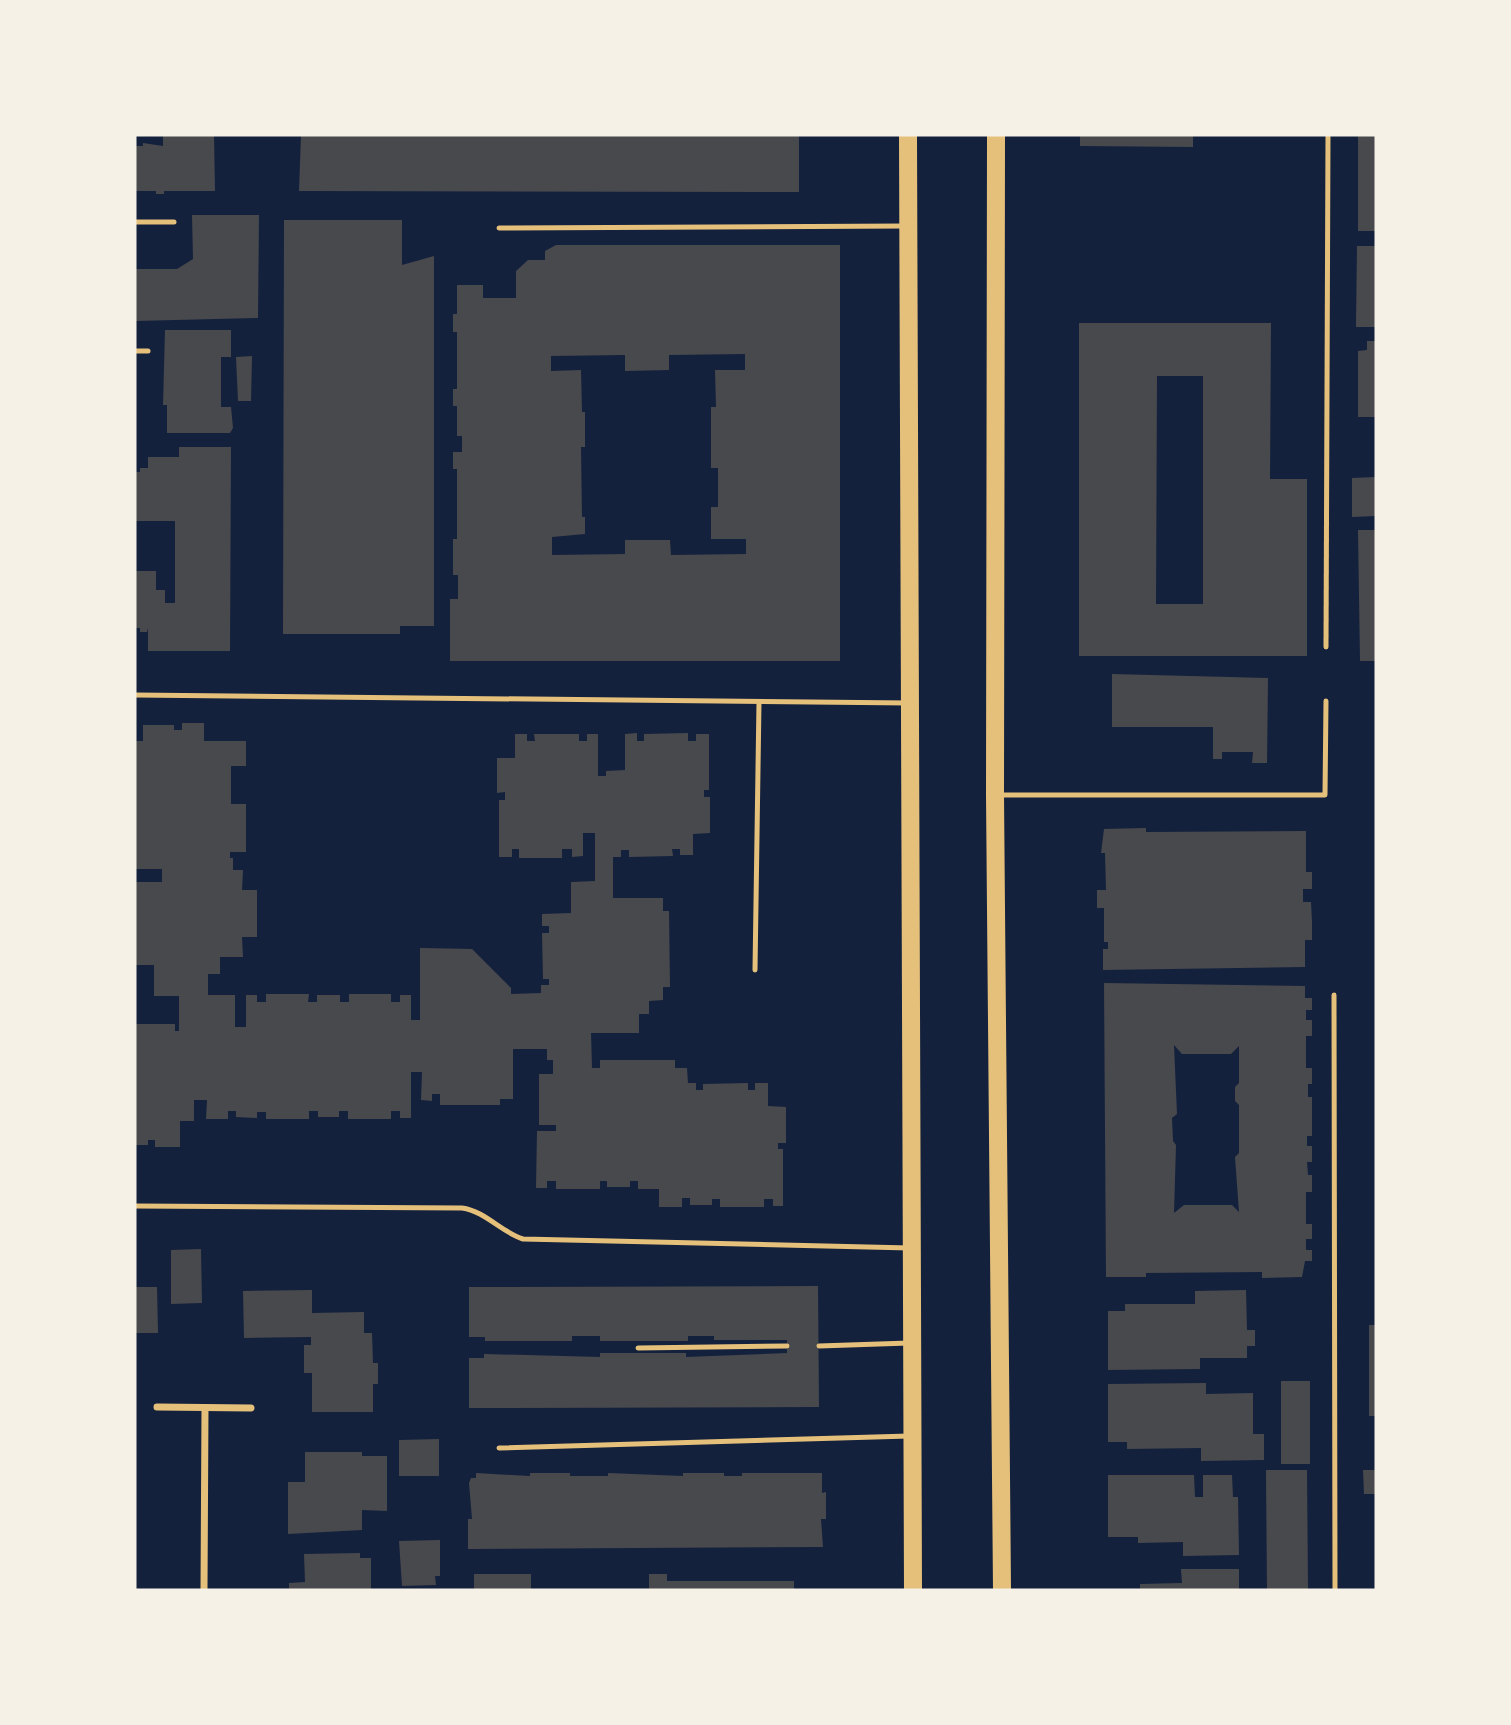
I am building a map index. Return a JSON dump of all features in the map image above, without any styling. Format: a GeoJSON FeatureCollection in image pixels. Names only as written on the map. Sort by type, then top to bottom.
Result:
{"type":"FeatureCollection","features":[{"type":"Feature","properties":{"kind":"main road"},"geometry":{"type":"LineString","coordinates":[[908,135],[913,1590]]}},
{"type":"Feature","properties":{"kind":"main road"},"geometry":{"type":"LineString","coordinates":[[996,135],[995,795],[1002,1590]]}},
{"type":"Feature","properties":{"kind":"street"},"geometry":{"type":"LineString","coordinates":[[157,1407],[251,1408]]}},
{"type":"Feature","properties":{"kind":"street"},"geometry":{"type":"LineString","coordinates":[[204,1590],[205,1408]]}},
{"type":"Feature","properties":{"kind":"lane"},"geometry":{"type":"LineString","coordinates":[[1326,647],[1328,135]]}},
{"type":"Feature","properties":{"kind":"lane"},"geometry":{"type":"LineString","coordinates":[[135,222],[174,222]]}},
{"type":"Feature","properties":{"kind":"lane"},"geometry":{"type":"LineString","coordinates":[[499,228],[860,224],[909,227]]}},
{"type":"Feature","properties":{"kind":"lane"},"geometry":{"type":"LineString","coordinates":[[135,351],[148,351]]}},
{"type":"Feature","properties":{"kind":"lane"},"geometry":{"type":"LineString","coordinates":[[135,695],[910,703]]}},
{"type":"Feature","properties":{"kind":"lane"},"geometry":{"type":"LineString","coordinates":[[995,795],[1325,795],[1326,701]]}},
{"type":"Feature","properties":{"kind":"lane"},"geometry":{"type":"LineString","coordinates":[[755,970],[759,702]]}},
{"type":"Feature","properties":{"kind":"lane"},"geometry":{"type":"LineString","coordinates":[[1334,995],[1335,1590]]}},
{"type":"Feature","properties":{"kind":"lane"},"geometry":{"type":"LineString","coordinates":[[135,1206],[462,1209],[476,1210],[505,1233],[523,1239],[912,1248]]}},
{"type":"Feature","properties":{"kind":"lane"},"geometry":{"type":"LineString","coordinates":[[819,1346],[912,1342]]}},
{"type":"Feature","properties":{"kind":"lane"},"geometry":{"type":"LineString","coordinates":[[638,1348],[787,1346]]}},
{"type":"Feature","properties":{"kind":"lane"},"geometry":{"type":"LineString","coordinates":[[499,1448],[913,1436]]}},
{"type":"Feature","properties":{"kind":"building"},"geometry":{"type":"Polygon","coordinates":[[[163,135],[214,135],[215,191],[164,191],[164,194],[156,194],[156,191],[135,191],[135,146],[143,146],[143,143],[163,146],[163,135]]]}},
{"type":"Feature","properties":{"kind":"building"},"geometry":{"type":"Polygon","coordinates":[[[301,135],[799,135],[799,192],[299,191],[301,135]]]}},
{"type":"Feature","properties":{"kind":"building"},"geometry":{"type":"Polygon","coordinates":[[[1080,135],[1193,135],[1193,147],[1080,146],[1080,135]]]}},
{"type":"Feature","properties":{"kind":"building"},"geometry":{"type":"Polygon","coordinates":[[[1358,135],[1376,135],[1376,231],[1358,231],[1358,135]]]}},
{"type":"Feature","properties":{"kind":"building"},"geometry":{"type":"Polygon","coordinates":[[[192,215],[259,215],[258,318],[135,321],[135,269],[177,269],[193,259],[192,215]]]}},
{"type":"Feature","properties":{"kind":"building"},"geometry":{"type":"Polygon","coordinates":[[[284,220],[402,220],[402,265],[434,256],[434,626],[400,626],[400,634],[283,634],[284,220]]]}},
{"type":"Feature","properties":{"kind":"building"},"geometry":{"type":"Polygon","coordinates":[[[556,245],[840,245],[840,661],[450,661],[450,599],[458,599],[458,575],[453,575],[453,539],[457,539],[457,469],[453,469],[453,452],[462,452],[462,436],[457,436],[457,406],[453,406],[453,389],[457,389],[457,332],[453,332],[453,314],[457,314],[457,285],[483,285],[483,298],[516,298],[516,271],[528,260],[545,260],[545,251],[556,245]],[[745,354],[669,355],[669,370],[625,371],[625,355],[551,356],[551,371],[581,370],[582,412],[585,412],[585,447],[581,447],[582,517],[585,517],[585,534],[552,537],[552,555],[625,554],[625,540],[670,540],[671,555],[746,554],[746,539],[711,539],[711,507],[718,507],[718,468],[711,468],[711,407],[716,407],[715,370],[745,370],[745,354]]]}},
{"type":"Feature","properties":{"kind":"building"},"geometry":{"type":"Polygon","coordinates":[[[1357,246],[1376,246],[1376,327],[1356,327],[1357,246]]]}},
{"type":"Feature","properties":{"kind":"building"},"geometry":{"type":"Polygon","coordinates":[[[1079,323],[1271,323],[1270,479],[1307,479],[1307,656],[1079,656],[1079,323]],[[1157,376],[1156,604],[1203,604],[1203,376],[1157,376]]]}},
{"type":"Feature","properties":{"kind":"building"},"geometry":{"type":"Polygon","coordinates":[[[165,330],[231,330],[231,357],[221,357],[221,407],[231,407],[233,428],[230,433],[167,433],[167,405],[163,405],[165,330]]]}},
{"type":"Feature","properties":{"kind":"building"},"geometry":{"type":"Polygon","coordinates":[[[1367,341],[1376,341],[1376,417],[1358,417],[1358,351],[1367,350],[1367,341]]]}},
{"type":"Feature","properties":{"kind":"building"},"geometry":{"type":"Polygon","coordinates":[[[252,356],[251,401],[238,401],[236,357],[252,356]]]}},
{"type":"Feature","properties":{"kind":"building"},"geometry":{"type":"Polygon","coordinates":[[[179,447],[231,447],[230,651],[148,651],[148,628],[147,632],[140,632],[140,628],[135,628],[135,571],[156,571],[156,590],[165,590],[165,603],[175,603],[175,521],[135,521],[135,472],[140,472],[140,468],[148,468],[148,457],[179,457],[179,447]]]}},
{"type":"Feature","properties":{"kind":"building"},"geometry":{"type":"Polygon","coordinates":[[[1376,477],[1376,516],[1352,517],[1352,478],[1376,477]]]}},
{"type":"Feature","properties":{"kind":"building"},"geometry":{"type":"Polygon","coordinates":[[[1358,530],[1376,530],[1376,661],[1360,661],[1358,530]]]}},
{"type":"Feature","properties":{"kind":"building"},"geometry":{"type":"Polygon","coordinates":[[[1112,674],[1268,678],[1267,763],[1252,763],[1253,752],[1222,752],[1222,759],[1213,759],[1213,727],[1112,727],[1112,674]]]}},
{"type":"Feature","properties":{"kind":"building"},"geometry":{"type":"Polygon","coordinates":[[[182,723],[204,723],[204,741],[246,741],[246,766],[231,766],[231,804],[246,804],[246,852],[230,852],[230,858],[233,858],[233,870],[243,870],[242,890],[257,890],[257,937],[242,937],[243,957],[220,957],[220,974],[208,974],[208,995],[235,995],[235,1027],[246,1027],[246,995],[257,995],[257,1002],[266,1002],[266,994],[309,994],[308,1002],[317,1002],[317,995],[340,995],[340,1002],[349,1002],[349,994],[391,994],[391,1002],[400,1002],[400,995],[411,995],[411,1020],[420,1020],[420,948],[472,949],[511,988],[511,994],[541,993],[541,985],[549,985],[549,979],[543,979],[542,933],[549,933],[549,926],[542,926],[542,914],[571,913],[571,882],[595,881],[595,833],[583,833],[583,856],[572,857],[572,849],[562,849],[562,858],[519,858],[519,849],[512,849],[512,857],[499,857],[499,800],[505,800],[505,792],[497,793],[497,758],[515,758],[515,734],[527,734],[527,741],[535,741],[534,734],[579,734],[579,741],[587,741],[587,734],[598,734],[598,776],[606,776],[606,771],[625,770],[625,734],[637,733],[637,741],[644,741],[644,734],[688,733],[688,741],[696,741],[696,734],[709,734],[709,790],[704,790],[704,797],[710,797],[710,833],[693,834],[693,855],[680,855],[680,849],[672,849],[673,856],[629,857],[629,850],[621,850],[621,857],[613,857],[613,898],[663,898],[663,911],[669,911],[670,987],[663,987],[663,1000],[649,1001],[649,1014],[639,1014],[639,1033],[591,1033],[592,1068],[600,1068],[600,1060],[675,1060],[675,1068],[687,1068],[688,1083],[696,1083],[696,1090],[703,1090],[703,1084],[748,1083],[748,1090],[755,1090],[755,1083],[768,1083],[768,1106],[786,1107],[786,1143],[778,1143],[778,1149],[783,1149],[783,1206],[773,1206],[773,1199],[764,1199],[764,1207],[720,1207],[720,1199],[712,1199],[712,1205],[690,1205],[690,1198],[682,1198],[682,1207],[659,1207],[659,1189],[638,1189],[638,1181],[630,1181],[630,1187],[607,1187],[607,1181],[600,1181],[600,1189],[556,1189],[556,1181],[547,1181],[547,1188],[536,1188],[537,1131],[556,1131],[556,1125],[539,1125],[539,1074],[553,1074],[553,1060],[547,1060],[547,1049],[513,1049],[513,1099],[500,1099],[500,1105],[440,1105],[440,1094],[432,1094],[432,1101],[421,1100],[422,1072],[411,1072],[411,1118],[400,1118],[400,1111],[391,1111],[391,1119],[348,1119],[348,1111],[339,1111],[339,1117],[318,1117],[318,1111],[309,1111],[309,1119],[266,1119],[266,1112],[257,1112],[257,1118],[236,1117],[236,1111],[228,1111],[228,1119],[206,1119],[207,1100],[194,1100],[194,1121],[180,1121],[180,1147],[155,1147],[155,1140],[148,1140],[148,1145],[135,1145],[135,1024],[175,1024],[175,1031],[179,1031],[179,996],[154,996],[154,965],[135,965],[135,882],[162,882],[162,869],[135,869],[135,741],[143,741],[143,725],[174,725],[174,730],[182,730],[182,723]]]}},
{"type":"Feature","properties":{"kind":"building"},"geometry":{"type":"Polygon","coordinates":[[[1146,828],[1146,832],[1306,831],[1306,872],[1312,872],[1312,889],[1303,889],[1303,902],[1311,902],[1312,940],[1305,940],[1305,967],[1103,970],[1103,949],[1108,949],[1108,942],[1104,942],[1104,908],[1097,908],[1097,890],[1106,890],[1105,853],[1101,853],[1104,829],[1146,828]]]}},
{"type":"Feature","properties":{"kind":"building"},"geometry":{"type":"Polygon","coordinates":[[[1104,983],[1305,986],[1305,998],[1312,998],[1312,1010],[1306,1010],[1306,1020],[1312,1020],[1312,1036],[1306,1036],[1306,1068],[1312,1068],[1312,1084],[1308,1084],[1308,1097],[1312,1097],[1312,1136],[1307,1136],[1307,1146],[1312,1146],[1312,1162],[1307,1162],[1308,1175],[1312,1175],[1312,1192],[1306,1192],[1306,1224],[1312,1224],[1312,1239],[1306,1239],[1306,1250],[1312,1250],[1312,1261],[1305,1261],[1302,1277],[1262,1278],[1262,1272],[1146,1273],[1146,1277],[1106,1277],[1104,983]],[[1174,1045],[1177,1114],[1172,1118],[1173,1141],[1176,1145],[1174,1213],[1184,1205],[1232,1205],[1239,1212],[1235,1157],[1239,1153],[1239,1105],[1235,1101],[1235,1087],[1239,1083],[1239,1046],[1231,1054],[1182,1054],[1174,1045]]]}},
{"type":"Feature","properties":{"kind":"building"},"geometry":{"type":"Polygon","coordinates":[[[201,1249],[202,1303],[171,1304],[171,1250],[201,1249]]]}},
{"type":"Feature","properties":{"kind":"building"},"geometry":{"type":"Polygon","coordinates":[[[818,1286],[819,1407],[469,1408],[469,1358],[484,1358],[484,1354],[600,1357],[600,1353],[686,1353],[686,1357],[787,1353],[787,1340],[714,1340],[714,1336],[688,1336],[688,1341],[600,1341],[600,1336],[572,1336],[572,1341],[485,1341],[485,1337],[469,1337],[469,1287],[818,1286]]]}},
{"type":"Feature","properties":{"kind":"building"},"geometry":{"type":"Polygon","coordinates":[[[135,1287],[157,1287],[158,1333],[135,1333],[135,1287]]]}},
{"type":"Feature","properties":{"kind":"building"},"geometry":{"type":"Polygon","coordinates":[[[312,1290],[312,1313],[364,1312],[364,1333],[372,1333],[373,1363],[378,1363],[378,1384],[373,1384],[373,1412],[312,1412],[312,1373],[304,1373],[304,1345],[311,1345],[311,1337],[244,1338],[243,1291],[312,1290]]]}},
{"type":"Feature","properties":{"kind":"building"},"geometry":{"type":"Polygon","coordinates":[[[1246,1290],[1247,1330],[1255,1330],[1255,1346],[1247,1346],[1247,1358],[1200,1358],[1200,1369],[1108,1370],[1108,1311],[1125,1311],[1125,1304],[1195,1304],[1195,1291],[1246,1290]]]}},
{"type":"Feature","properties":{"kind":"building"},"geometry":{"type":"Polygon","coordinates":[[[1369,1325],[1376,1325],[1376,1416],[1369,1416],[1369,1325]]]}},
{"type":"Feature","properties":{"kind":"building"},"geometry":{"type":"Polygon","coordinates":[[[1281,1381],[1310,1381],[1310,1464],[1281,1464],[1281,1381]]]}},
{"type":"Feature","properties":{"kind":"building"},"geometry":{"type":"Polygon","coordinates":[[[1206,1383],[1206,1394],[1253,1393],[1253,1434],[1264,1434],[1264,1460],[1201,1461],[1201,1448],[1127,1449],[1127,1442],[1108,1442],[1108,1384],[1206,1383]]]}},
{"type":"Feature","properties":{"kind":"building"},"geometry":{"type":"Polygon","coordinates":[[[439,1439],[439,1476],[399,1476],[399,1440],[439,1439]]]}},
{"type":"Feature","properties":{"kind":"building"},"geometry":{"type":"Polygon","coordinates":[[[305,1452],[362,1452],[362,1456],[387,1456],[387,1511],[362,1510],[362,1530],[288,1534],[288,1482],[305,1482],[305,1452]]]}},
{"type":"Feature","properties":{"kind":"building"},"geometry":{"type":"Polygon","coordinates":[[[1266,1470],[1307,1470],[1308,1590],[1267,1590],[1266,1470]]]}},
{"type":"Feature","properties":{"kind":"building"},"geometry":{"type":"Polygon","coordinates":[[[1363,1470],[1376,1470],[1376,1494],[1364,1494],[1363,1470]]]}},
{"type":"Feature","properties":{"kind":"building"},"geometry":{"type":"Polygon","coordinates":[[[476,1473],[530,1476],[530,1473],[570,1473],[570,1476],[608,1476],[608,1473],[683,1476],[683,1473],[724,1473],[724,1476],[742,1476],[742,1473],[822,1473],[822,1493],[826,1492],[826,1519],[821,1519],[823,1547],[468,1549],[468,1519],[472,1519],[469,1483],[471,1478],[476,1478],[476,1473]]]}},
{"type":"Feature","properties":{"kind":"building"},"geometry":{"type":"Polygon","coordinates":[[[1108,1475],[1194,1475],[1195,1497],[1203,1497],[1203,1475],[1232,1475],[1233,1497],[1238,1497],[1239,1555],[1183,1556],[1183,1542],[1138,1543],[1138,1537],[1108,1537],[1108,1475]]]}},
{"type":"Feature","properties":{"kind":"building"},"geometry":{"type":"Polygon","coordinates":[[[440,1540],[440,1576],[435,1576],[436,1585],[402,1586],[399,1541],[440,1540]]]}},
{"type":"Feature","properties":{"kind":"building"},"geometry":{"type":"Polygon","coordinates":[[[360,1553],[360,1558],[371,1558],[371,1590],[289,1590],[289,1583],[305,1582],[304,1554],[360,1553]]]}},
{"type":"Feature","properties":{"kind":"building"},"geometry":{"type":"Polygon","coordinates":[[[1181,1569],[1239,1569],[1239,1590],[1140,1590],[1140,1584],[1182,1583],[1181,1569]]]}},
{"type":"Feature","properties":{"kind":"building"},"geometry":{"type":"Polygon","coordinates":[[[474,1574],[531,1574],[531,1590],[474,1590],[474,1574]]]}},
{"type":"Feature","properties":{"kind":"building"},"geometry":{"type":"Polygon","coordinates":[[[649,1574],[667,1574],[667,1581],[794,1581],[794,1590],[649,1590],[649,1574]]]}}]}
